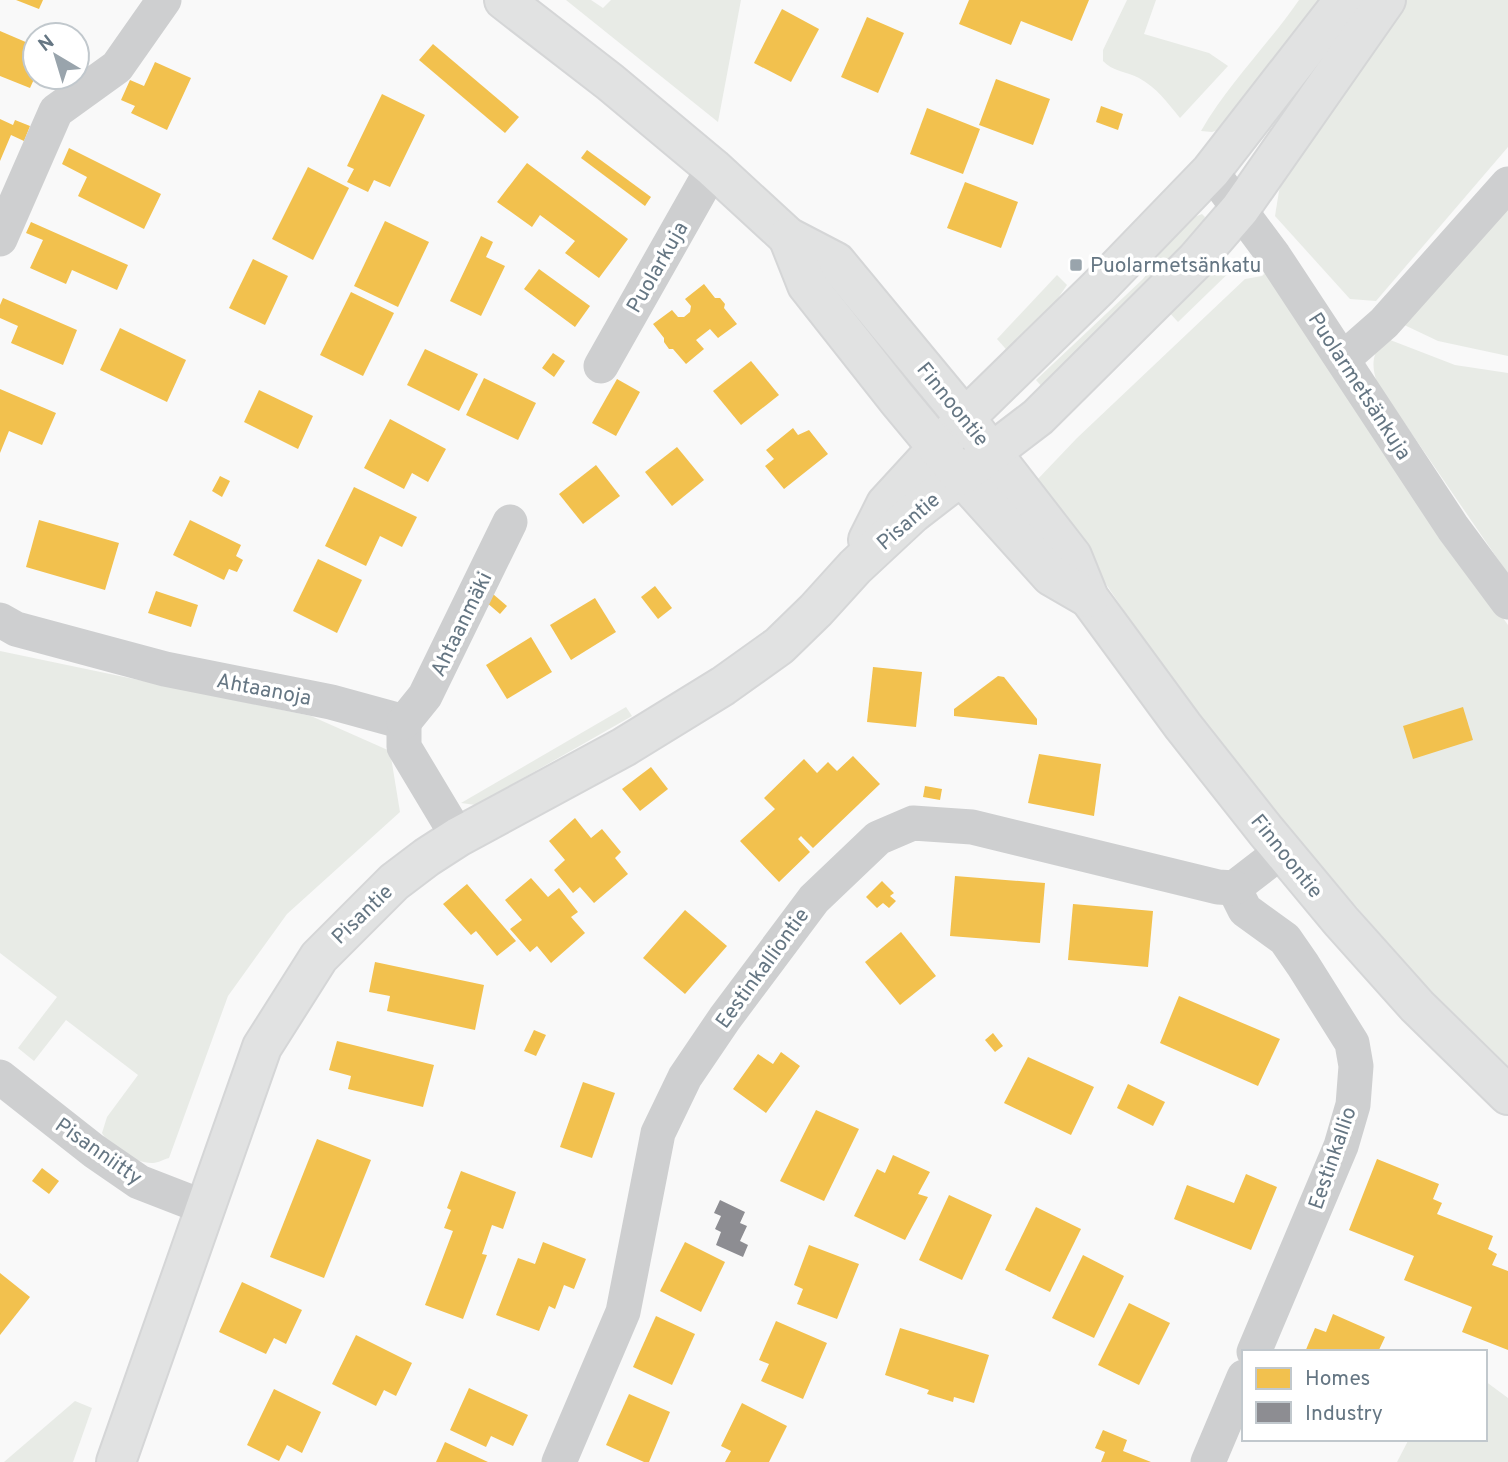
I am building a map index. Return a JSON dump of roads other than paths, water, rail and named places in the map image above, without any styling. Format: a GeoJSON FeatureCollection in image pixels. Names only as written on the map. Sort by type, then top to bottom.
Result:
{"type":"FeatureCollection","features":[{"type":"Feature","properties":{"kind":"street"},"geometry":{"type":"LineString","coordinates":[[0,239],[56,111],[117,67],[164,0]]}},
{"type":"Feature","properties":{"kind":"street","name":"Finnoontie"},"geometry":{"type":"LineString","coordinates":[[504,0],[610,82],[788,237],[836,262],[993,452],[1072,556],[1089,598],[1183,726],[1282,851],[1417,1006],[1508,1095]]}},
{"type":"Feature","properties":{"kind":"street"},"geometry":{"type":"LineString","coordinates":[[949,462],[965,418],[1098,288],[1211,171],[1344,0]]}},
{"type":"Feature","properties":{"kind":"street"},"geometry":{"type":"LineString","coordinates":[[949,462],[993,452],[1038,417],[1196,260],[1240,209],[1386,0]]}},
{"type":"Feature","properties":{"kind":"street","name":"Puolarkuja"},"geometry":{"type":"LineString","coordinates":[[601,366],[713,169]]}},
{"type":"Feature","properties":{"kind":"street","name":"Puolarmetsänkuja"},"geometry":{"type":"LineString","coordinates":[[1211,171],[1274,256],[1453,528],[1508,602]]}},
{"type":"Feature","properties":{"kind":"street"},"geometry":{"type":"LineString","coordinates":[[1343,359],[1384,323],[1508,184]]}},
{"type":"Feature","properties":{"kind":"street","name":"Finnoontie"},"geometry":{"type":"LineString","coordinates":[[788,237],[807,285],[949,462],[1051,576],[1089,598]]}},
{"type":"Feature","properties":{"kind":"street","name":"Pisantie"},"geometry":{"type":"LineString","coordinates":[[117,1462],[262,1047],[319,957],[394,882],[458,837],[624,747],[723,686],[779,646],[855,567],[914,513],[949,462]]}},
{"type":"Feature","properties":{"kind":"street","name":"Ahtaanmäki"},"geometry":{"type":"LineString","coordinates":[[404,722],[425,696],[510,522]]}},
{"type":"Feature","properties":{"kind":"street","name":"Ahtaanoja"},"geometry":{"type":"LineString","coordinates":[[0,620],[16,629],[165,669],[331,702],[404,722]]}},
{"type":"Feature","properties":{"kind":"street"},"geometry":{"type":"LineString","coordinates":[[404,722],[404,747],[458,837]]}},
{"type":"Feature","properties":{"kind":"street","name":"Eestinkalliontie"},"geometry":{"type":"LineString","coordinates":[[559,1462],[623,1312],[659,1133],[685,1077],[725,1018],[814,899],[878,838],[913,823],[972,827],[1217,887],[1234,888]]}},
{"type":"Feature","properties":{"kind":"street"},"geometry":{"type":"LineString","coordinates":[[1234,888],[1282,851]]}},
{"type":"Feature","properties":{"kind":"street","name":"Eestinkallio"},"geometry":{"type":"LineString","coordinates":[[1234,888],[1245,910],[1285,939],[1303,965],[1352,1043],[1356,1066],[1353,1105],[1341,1146],[1255,1350]]}},
{"type":"Feature","properties":{"kind":"street","name":"Pisanniitty"},"geometry":{"type":"LineString","coordinates":[[0,1077],[94,1151],[139,1182],[206,1208]]}},
{"type":"Feature","properties":{"kind":"street"},"geometry":{"type":"LineString","coordinates":[[1208,1462],[1242,1382]]}},
{"type":"Feature","properties":{"kind":"place","name":"Puolarmetsänkatu"},"geometry":{"type":"Point","coordinates":[1076,265]}}]}
